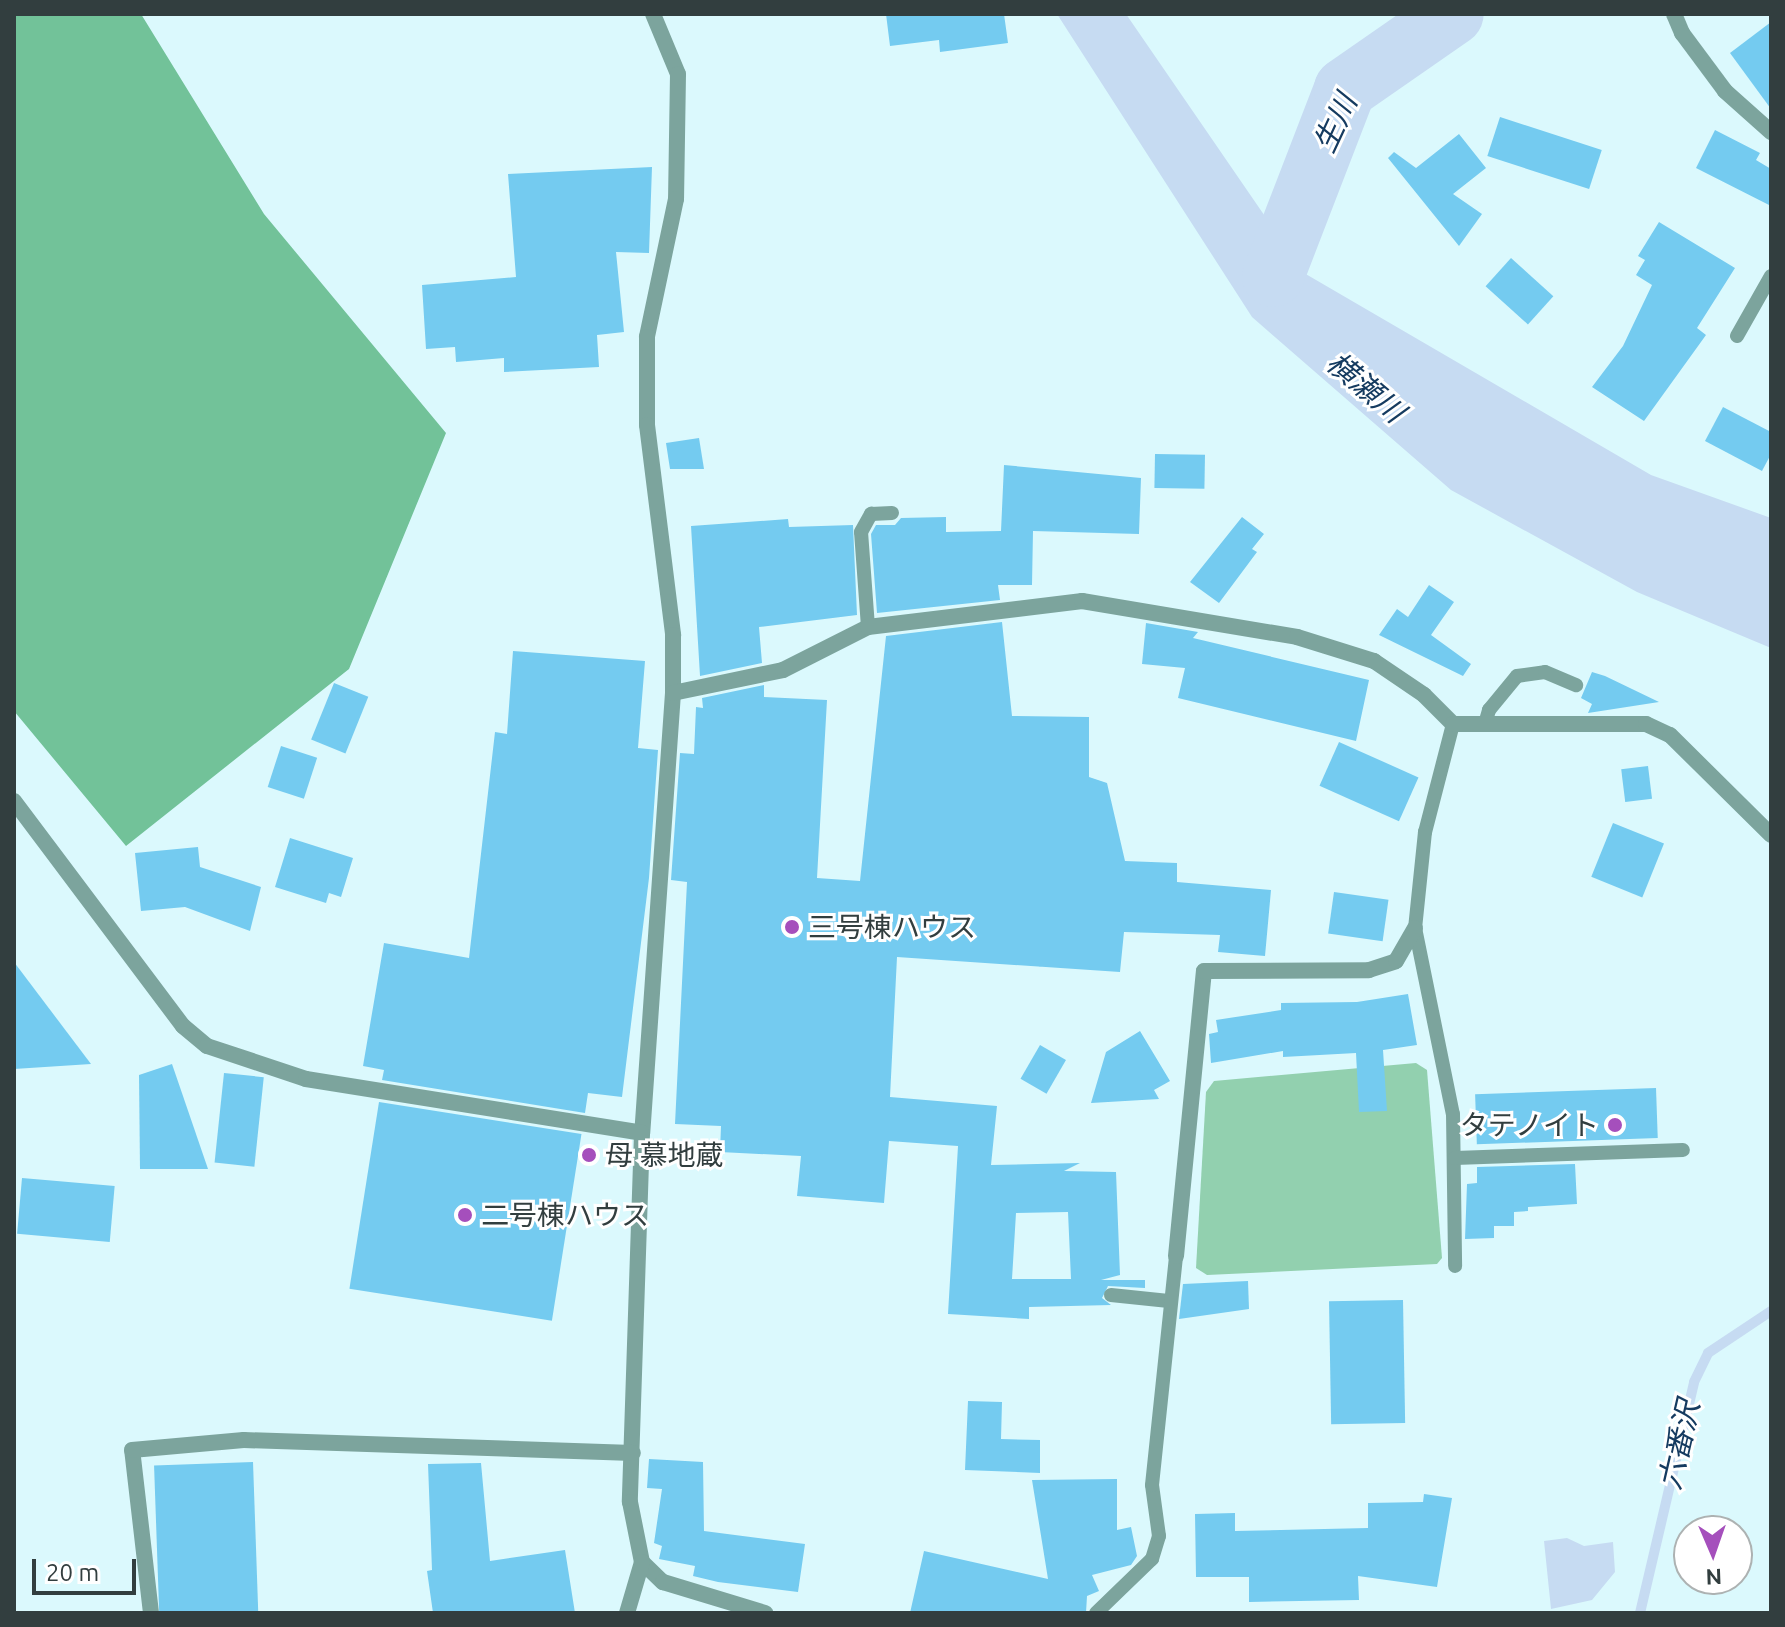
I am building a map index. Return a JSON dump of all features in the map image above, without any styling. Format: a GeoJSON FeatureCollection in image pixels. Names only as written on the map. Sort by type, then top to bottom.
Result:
{"type":"FeatureCollection","features":[{"type":"Feature","properties":{"kind":"street"},"geometry":{"type":"LineString","coordinates":[[627,1613],[642,1562],[630,1502],[642,1133],[673,693],[673,635],[647,425],[647,351],[676,199],[678,74],[653,14]]}},
{"type":"Feature","properties":{"kind":"street"},"geometry":{"type":"LineString","coordinates":[[1674,14],[1682,33],[1725,91],[1771,132]]}},
{"type":"Feature","properties":{"kind":"street"},"geometry":{"type":"LineString","coordinates":[[673,693],[783,670],[868,627],[1082,601],[1297,637],[1374,661],[1424,695],[1453,724],[1646,724],[1670,735],[1771,835]]}},
{"type":"Feature","properties":{"kind":"street"},"geometry":{"type":"LineString","coordinates":[[14,801],[183,1026],[207,1046],[306,1079],[642,1133]]}},
{"type":"Feature","properties":{"kind":"street"},"geometry":{"type":"LineString","coordinates":[[1176,1256],[1204,971],[1369,970],[1396,961],[1415,928]]}},
{"type":"Feature","properties":{"kind":"street"},"geometry":{"type":"LineString","coordinates":[[151,1613],[132,1450],[244,1440],[633,1453]]}},
{"type":"Feature","properties":{"kind":"street"},"geometry":{"type":"LineString","coordinates":[[642,1562],[663,1582],[688,1593],[765,1613]]}},
{"type":"Feature","properties":{"kind":"lane"},"geometry":{"type":"LineString","coordinates":[[1737,336],[1771,276]]}},
{"type":"Feature","properties":{"kind":"lane"},"geometry":{"type":"LineString","coordinates":[[868,627],[861,532],[871,514],[892,513]]}},
{"type":"Feature","properties":{"kind":"lane"},"geometry":{"type":"LineString","coordinates":[[1485,724],[1489,710],[1517,676],[1545,672],[1576,685]]}},
{"type":"Feature","properties":{"kind":"lane"},"geometry":{"type":"LineString","coordinates":[[1453,724],[1425,832],[1415,928],[1453,1114],[1455,1266]]}},
{"type":"Feature","properties":{"kind":"lane"},"geometry":{"type":"LineString","coordinates":[[1455,1158],[1683,1150]]}},
{"type":"Feature","properties":{"kind":"lane"},"geometry":{"type":"LineString","coordinates":[[1096,1613],[1152,1559],[1159,1536],[1152,1485],[1176,1256]]}},
{"type":"Feature","properties":{"kind":"lane"},"geometry":{"type":"LineString","coordinates":[[1111,1295],[1169,1301]]}},
{"type":"Feature","properties":{"kind":"green space"},"geometry":{"type":"Polygon","coordinates":[[[14,14],[141,14],[264,214],[446,433],[349,669],[126,846],[14,711],[14,14]]]}},
{"type":"Feature","properties":{"kind":"green space"},"geometry":{"type":"Polygon","coordinates":[[[1416,1063],[1427,1070],[1442,1258],[1437,1264],[1207,1275],[1196,1268],[1206,1092],[1214,1081],[1416,1063]]]}},
{"type":"Feature","properties":{"kind":"water","name":"横瀬川"},"geometry":{"type":"Polygon","coordinates":[[[1057,14],[1126,14],[1304,273],[1651,475],[1771,518],[1771,648],[1637,592],[1451,490],[1252,317],[1057,14]]]}},
{"type":"Feature","properties":{"kind":"water"},"geometry":{"type":"Polygon","coordinates":[[[1567,1538],[1584,1546],[1613,1542],[1615,1572],[1592,1600],[1551,1609],[1544,1541],[1567,1538]]]}},
{"type":"Feature","properties":{"kind":"building"},"geometry":{"type":"Polygon","coordinates":[[[886,14],[1004,14],[1008,43],[940,52],[939,40],[890,46],[886,14]]]}},
{"type":"Feature","properties":{"kind":"building"},"geometry":{"type":"Polygon","coordinates":[[[1771,22],[1771,109],[1730,53],[1771,22]]]}},
{"type":"Feature","properties":{"kind":"building"},"geometry":{"type":"Polygon","coordinates":[[[1500,117],[1602,150],[1589,189],[1487,156],[1500,117]]]}},
{"type":"Feature","properties":{"kind":"building"},"geometry":{"type":"Polygon","coordinates":[[[1715,130],[1760,153],[1756,160],[1771,169],[1771,206],[1696,168],[1715,130]]]}},
{"type":"Feature","properties":{"kind":"building"},"geometry":{"type":"Polygon","coordinates":[[[1459,134],[1486,168],[1453,194],[1482,214],[1459,246],[1388,158],[1394,152],[1416,168],[1459,134]]]}},
{"type":"Feature","properties":{"kind":"building"},"geometry":{"type":"Polygon","coordinates":[[[652,167],[649,253],[616,252],[624,332],[597,335],[599,367],[504,372],[504,358],[456,362],[455,347],[426,349],[422,285],[516,277],[508,174],[652,167]]]}},
{"type":"Feature","properties":{"kind":"building"},"geometry":{"type":"Polygon","coordinates":[[[1659,222],[1735,268],[1697,328],[1706,335],[1644,421],[1592,387],[1623,346],[1652,285],[1636,275],[1645,260],[1638,256],[1659,222]]]}},
{"type":"Feature","properties":{"kind":"building"},"geometry":{"type":"Polygon","coordinates":[[[1511,258],[1553,296],[1528,324],[1486,286],[1511,258]]]}},
{"type":"Feature","properties":{"kind":"building"},"geometry":{"type":"Polygon","coordinates":[[[1723,407],[1771,432],[1771,454],[1762,471],[1705,441],[1723,407]]]}},
{"type":"Feature","properties":{"kind":"building"},"geometry":{"type":"Polygon","coordinates":[[[699,438],[704,469],[670,469],[666,443],[699,438]]]}},
{"type":"Feature","properties":{"kind":"building"},"geometry":{"type":"Polygon","coordinates":[[[1155,454],[1205,455],[1204,489],[1154,488],[1155,454]]]}},
{"type":"Feature","properties":{"kind":"building"},"geometry":{"type":"Polygon","coordinates":[[[1004,465],[1141,478],[1139,534],[1033,531],[1032,585],[998,585],[1000,600],[877,613],[871,534],[876,525],[895,525],[901,518],[946,517],[946,532],[1001,531],[1004,465]]]}},
{"type":"Feature","properties":{"kind":"building"},"geometry":{"type":"Polygon","coordinates":[[[1242,517],[1264,534],[1252,549],[1257,552],[1219,603],[1190,582],[1242,517]]]}},
{"type":"Feature","properties":{"kind":"building"},"geometry":{"type":"Polygon","coordinates":[[[788,519],[789,527],[853,525],[857,615],[759,627],[762,663],[700,676],[691,526],[788,519]]]}},
{"type":"Feature","properties":{"kind":"building"},"geometry":{"type":"Polygon","coordinates":[[[1429,585],[1454,602],[1431,635],[1471,664],[1463,676],[1379,635],[1397,609],[1408,617],[1429,585]]]}},
{"type":"Feature","properties":{"kind":"building"},"geometry":{"type":"Polygon","coordinates":[[[1002,622],[1012,716],[1089,717],[1089,777],[1107,783],[1125,861],[1177,863],[1177,882],[1271,890],[1265,956],[1218,952],[1220,935],[1124,932],[1120,972],[897,957],[890,1097],[997,1106],[991,1165],[1080,1163],[1064,1171],[1116,1172],[1120,1275],[1101,1280],[1145,1280],[1145,1288],[1108,1286],[1102,1298],[1111,1305],[1029,1307],[1029,1319],[948,1314],[958,1146],[889,1141],[884,1203],[797,1196],[801,1156],[720,1152],[721,1126],[675,1124],[687,882],[671,880],[680,753],[694,754],[696,707],[703,708],[702,698],[764,685],[764,697],[827,700],[817,878],[860,881],[886,636],[1002,622]],[[1068,1212],[1016,1213],[1012,1279],[1071,1279],[1068,1212]]]}},
{"type":"Feature","properties":{"kind":"building"},"geometry":{"type":"Polygon","coordinates":[[[1146,623],[1198,632],[1193,638],[1369,680],[1356,741],[1178,698],[1185,668],[1142,664],[1146,623]]]}},
{"type":"Feature","properties":{"kind":"building"},"geometry":{"type":"Polygon","coordinates":[[[513,651],[645,661],[638,748],[658,750],[649,878],[622,1097],[588,1093],[585,1113],[382,1080],[384,1070],[363,1066],[384,943],[469,958],[495,732],[507,734],[513,651]]]}},
{"type":"Feature","properties":{"kind":"building"},"geometry":{"type":"Polygon","coordinates":[[[1592,672],[1659,702],[1588,713],[1592,704],[1581,698],[1592,672]]]}},
{"type":"Feature","properties":{"kind":"building"},"geometry":{"type":"Polygon","coordinates":[[[334,683],[368,697],[345,753],[311,740],[334,683]]]}},
{"type":"Feature","properties":{"kind":"building"},"geometry":{"type":"Polygon","coordinates":[[[1339,742],[1418,777],[1399,821],[1319,786],[1339,742]]]}},
{"type":"Feature","properties":{"kind":"building"},"geometry":{"type":"Polygon","coordinates":[[[281,746],[317,758],[304,799],[268,787],[281,746]]]}},
{"type":"Feature","properties":{"kind":"building"},"geometry":{"type":"Polygon","coordinates":[[[1648,766],[1652,799],[1625,802],[1621,769],[1648,766]]]}},
{"type":"Feature","properties":{"kind":"building"},"geometry":{"type":"Polygon","coordinates":[[[1613,823],[1664,844],[1642,897],[1591,877],[1613,823]]]}},
{"type":"Feature","properties":{"kind":"building"},"geometry":{"type":"Polygon","coordinates":[[[290,838],[353,858],[341,897],[329,893],[326,903],[275,887],[290,838]]]}},
{"type":"Feature","properties":{"kind":"building"},"geometry":{"type":"Polygon","coordinates":[[[198,847],[200,867],[261,887],[250,931],[185,907],[141,911],[135,853],[198,847]]]}},
{"type":"Feature","properties":{"kind":"building"},"geometry":{"type":"Polygon","coordinates":[[[1334,892],[1388,900],[1383,941],[1328,934],[1334,892]]]}},
{"type":"Feature","properties":{"kind":"building"},"geometry":{"type":"Polygon","coordinates":[[[14,962],[91,1064],[14,1069],[14,962]]]}},
{"type":"Feature","properties":{"kind":"building"},"geometry":{"type":"Polygon","coordinates":[[[1408,994],[1417,1045],[1383,1050],[1387,1111],[1359,1112],[1356,1053],[1283,1057],[1283,1051],[1211,1063],[1209,1034],[1218,1032],[1216,1020],[1281,1010],[1281,1003],[1357,1002],[1408,994]]]}},
{"type":"Feature","properties":{"kind":"building"},"geometry":{"type":"Polygon","coordinates":[[[1140,1031],[1170,1081],[1154,1090],[1159,1099],[1091,1103],[1106,1052],[1140,1031]]]}},
{"type":"Feature","properties":{"kind":"building"},"geometry":{"type":"Polygon","coordinates":[[[1040,1045],[1066,1060],[1046,1094],[1020,1079],[1040,1045]]]}},
{"type":"Feature","properties":{"kind":"building"},"geometry":{"type":"Polygon","coordinates":[[[172,1064],[208,1169],[140,1169],[139,1075],[172,1064]]]}},
{"type":"Feature","properties":{"kind":"building"},"geometry":{"type":"Polygon","coordinates":[[[224,1073],[264,1077],[254,1167],[215,1163],[224,1073]]]}},
{"type":"Feature","properties":{"kind":"building"},"geometry":{"type":"Polygon","coordinates":[[[1656,1088],[1658,1138],[1477,1144],[1475,1094],[1656,1088]]]}},
{"type":"Feature","properties":{"kind":"building","name":"二号棟ハウス"},"geometry":{"type":"Polygon","coordinates":[[[379,1102],[581,1134],[552,1321],[349,1289],[379,1102]]]}},
{"type":"Feature","properties":{"kind":"building"},"geometry":{"type":"Polygon","coordinates":[[[1575,1164],[1577,1204],[1528,1207],[1528,1211],[1514,1212],[1514,1226],[1494,1226],[1494,1238],[1465,1239],[1467,1184],[1477,1183],[1477,1167],[1575,1164]]]}},
{"type":"Feature","properties":{"kind":"building"},"geometry":{"type":"Polygon","coordinates":[[[22,1178],[115,1186],[110,1242],[17,1234],[22,1178]]]}},
{"type":"Feature","properties":{"kind":"building"},"geometry":{"type":"Polygon","coordinates":[[[1248,1281],[1249,1309],[1179,1319],[1183,1284],[1248,1281]]]}},
{"type":"Feature","properties":{"kind":"building"},"geometry":{"type":"Polygon","coordinates":[[[1403,1300],[1405,1423],[1331,1424],[1329,1301],[1403,1300]]]}},
{"type":"Feature","properties":{"kind":"building"},"geometry":{"type":"Polygon","coordinates":[[[968,1401],[1002,1402],[1001,1439],[1040,1440],[1040,1473],[965,1470],[968,1401]]]}},
{"type":"Feature","properties":{"kind":"building"},"geometry":{"type":"Polygon","coordinates":[[[649,1459],[703,1462],[704,1531],[805,1544],[798,1592],[718,1582],[693,1576],[695,1566],[659,1559],[662,1546],[654,1543],[662,1489],[647,1488],[649,1459]]]}},
{"type":"Feature","properties":{"kind":"building"},"geometry":{"type":"Polygon","coordinates":[[[253,1462],[258,1613],[159,1613],[154,1465],[253,1462]]]}},
{"type":"Feature","properties":{"kind":"building"},"geometry":{"type":"Polygon","coordinates":[[[481,1463],[490,1561],[565,1550],[575,1613],[433,1613],[427,1571],[432,1570],[428,1464],[481,1463]]]}},
{"type":"Feature","properties":{"kind":"building"},"geometry":{"type":"Polygon","coordinates":[[[1117,1479],[1117,1530],[1131,1527],[1137,1556],[1131,1565],[1092,1575],[1099,1591],[1087,1596],[1086,1613],[910,1613],[924,1551],[1048,1579],[1032,1480],[1117,1479]]]}},
{"type":"Feature","properties":{"kind":"building"},"geometry":{"type":"Polygon","coordinates":[[[1424,1494],[1452,1498],[1437,1587],[1358,1576],[1359,1600],[1249,1602],[1249,1577],[1196,1577],[1195,1514],[1235,1513],[1235,1531],[1368,1528],[1368,1503],[1423,1502],[1424,1494]]]}},
{"type":"Feature","properties":{"kind":"waterway","name":"生川"},"geometry":{"type":"LineString","coordinates":[[1273,276],[1345,89],[1453,14]]}},
{"type":"Feature","properties":{"kind":"waterway","name":"六番沢"},"geometry":{"type":"LineString","coordinates":[[1640,1613],[1694,1382],[1708,1353],[1771,1311]]}},
{"type":"Feature","properties":{"kind":"place","name":"三号棟ハウス"},"geometry":{"type":"Point","coordinates":[792,927]}},
{"type":"Feature","properties":{"kind":"place","name":"タテノイト"},"geometry":{"type":"Point","coordinates":[1615,1125]}},
{"type":"Feature","properties":{"kind":"place","name":"母 慕地蔵"},"geometry":{"type":"Point","coordinates":[589,1155]}},
{"type":"Feature","properties":{"kind":"place","name":"二号棟ハウス"},"geometry":{"type":"Point","coordinates":[465,1215]}}]}
